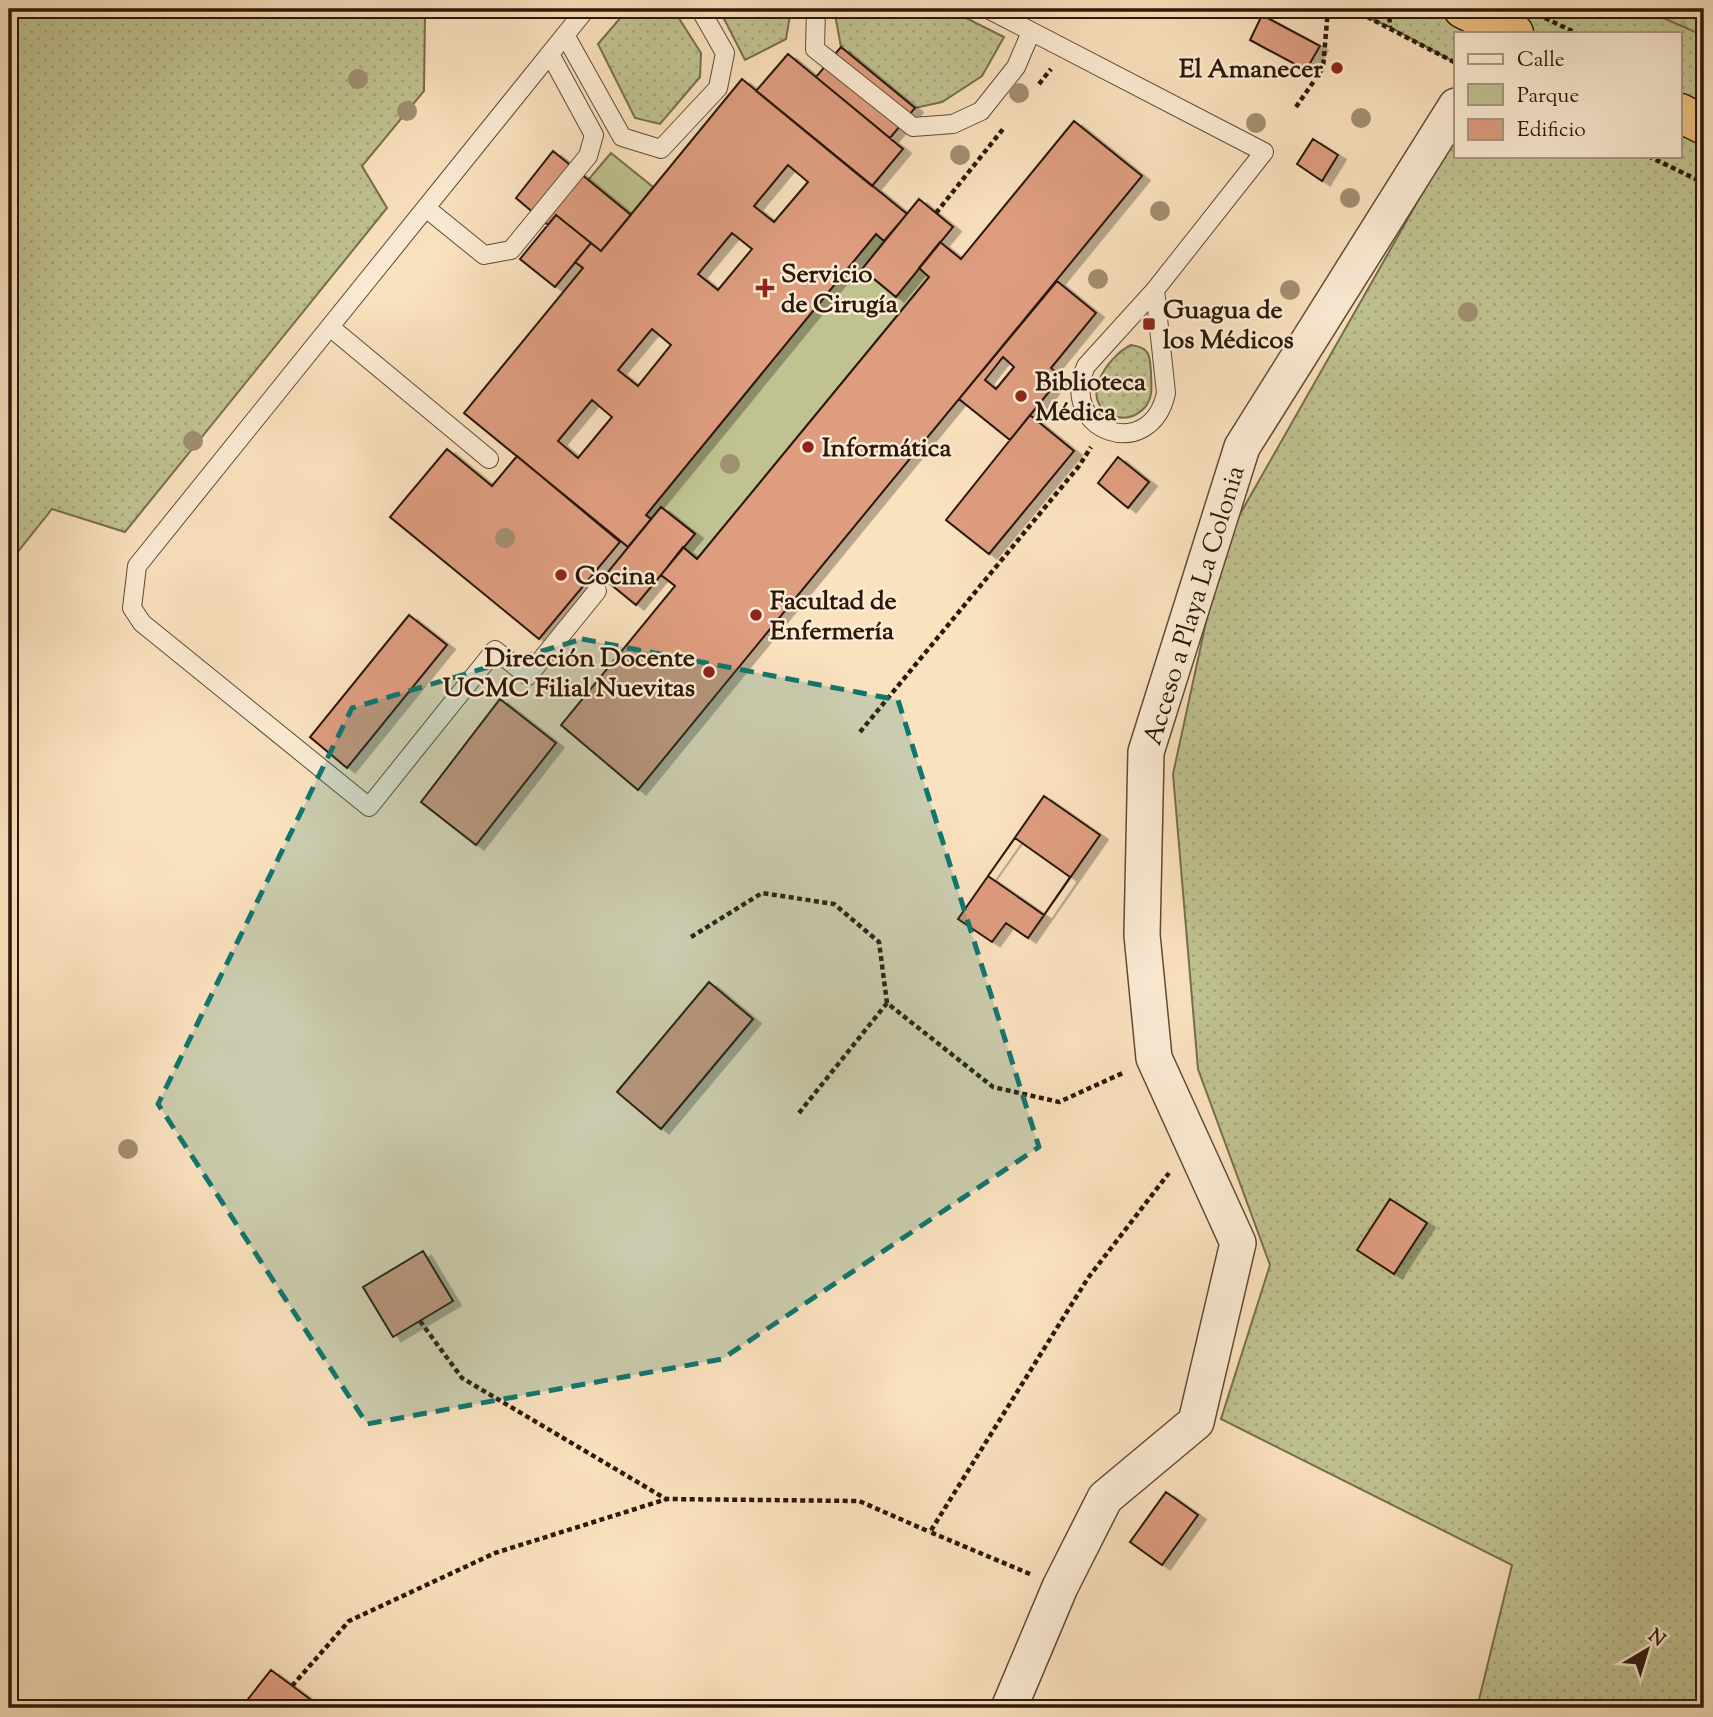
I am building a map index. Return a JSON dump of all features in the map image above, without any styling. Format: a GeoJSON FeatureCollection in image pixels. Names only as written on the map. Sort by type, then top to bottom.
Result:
{"type":"FeatureCollection","features":[{"type":"Feature","properties":{"kind":"highway"},"geometry":{"type":"LineString","coordinates":[[1461,9],[1512,32]]}},
{"type":"Feature","properties":{"kind":"highway"},"geometry":{"type":"LineString","coordinates":[[1682,114],[1704,125]]}},
{"type":"Feature","properties":{"kind":"street"},"geometry":{"type":"LineString","coordinates":[[1461,9],[1473,32]]}},
{"type":"Feature","properties":{"kind":"street","name":"Acceso a Playa La Colonia"},"geometry":{"type":"LineString","coordinates":[[1009,1708],[1060,1587],[1105,1498],[1196,1422],[1238,1243],[1154,1058],[1142,936],[1146,752],[1242,447],[1454,109]]}},
{"type":"Feature","properties":{"kind":"lane"},"geometry":{"type":"LineString","coordinates":[[586,9],[137,566],[132,608],[142,623],[369,807],[495,650],[528,676],[597,591]]}},
{"type":"Feature","properties":{"kind":"lane"},"geometry":{"type":"LineString","coordinates":[[565,34],[622,137],[662,149],[718,88],[725,53],[700,9]]}},
{"type":"Feature","properties":{"kind":"lane"},"geometry":{"type":"LineString","coordinates":[[816,9],[815,49],[913,127],[953,124],[981,111],[1016,67],[1031,32]]}},
{"type":"Feature","properties":{"kind":"lane"},"geometry":{"type":"LineString","coordinates":[[988,9],[1264,152],[1155,290],[1086,366],[1080,379],[1079,394],[1090,420],[1102,429],[1116,433],[1144,429],[1163,407],[1166,393],[1155,290]]}},
{"type":"Feature","properties":{"kind":"lane"},"geometry":{"type":"LineString","coordinates":[[426,208],[484,255],[511,250],[589,156],[594,135],[550,54]]}},
{"type":"Feature","properties":{"kind":"lane"},"geometry":{"type":"LineString","coordinates":[[330,327],[489,459]]}},
{"type":"Feature","properties":{"kind":"path"},"geometry":{"type":"LineString","coordinates":[[1296,107],[1323,68],[1328,9]]}},
{"type":"Feature","properties":{"kind":"path"},"geometry":{"type":"LineString","coordinates":[[1352,9],[1454,62]]}},
{"type":"Feature","properties":{"kind":"path"},"geometry":{"type":"LineString","coordinates":[[1389,9],[1390,27]]}},
{"type":"Feature","properties":{"kind":"path"},"geometry":{"type":"LineString","coordinates":[[1652,158],[1704,183]]}},
{"type":"Feature","properties":{"kind":"path"},"geometry":{"type":"LineString","coordinates":[[860,732],[1079,466],[1102,429]]}},
{"type":"Feature","properties":{"kind":"path"},"geometry":{"type":"LineString","coordinates":[[691,937],[762,894],[834,904],[879,943],[887,1003],[993,1087],[1059,1102],[1154,1058]]}},
{"type":"Feature","properties":{"kind":"path"},"geometry":{"type":"LineString","coordinates":[[799,1113],[887,1003]]}},
{"type":"Feature","properties":{"kind":"path"},"geometry":{"type":"LineString","coordinates":[[930,1532],[1088,1278],[1192,1143]]}},
{"type":"Feature","properties":{"kind":"path"},"geometry":{"type":"LineString","coordinates":[[420,1321],[462,1377],[667,1499]]}},
{"type":"Feature","properties":{"kind":"path"},"geometry":{"type":"LineString","coordinates":[[292,1686],[349,1621],[495,1553],[667,1499],[859,1502],[1060,1587]]}},
{"type":"Feature","properties":{"kind":"highlighted area"},"geometry":{"type":"Polygon","coordinates":[[[582,639],[898,700],[1039,1147],[722,1359],[367,1424],[158,1104],[352,708],[582,639]]]}},
{"type":"Feature","properties":{"kind":"green space"},"geometry":{"type":"Polygon","coordinates":[[[9,9],[432,9],[425,17],[424,91],[362,166],[387,208],[125,532],[52,509],[9,563],[9,9]]]}},
{"type":"Feature","properties":{"kind":"green space"},"geometry":{"type":"Polygon","coordinates":[[[628,9],[673,9],[701,53],[700,77],[660,124],[635,118],[598,44],[628,9]]]}},
{"type":"Feature","properties":{"kind":"green space"},"geometry":{"type":"Polygon","coordinates":[[[719,9],[791,9],[786,39],[745,60],[719,9]]]}},
{"type":"Feature","properties":{"kind":"green space"},"geometry":{"type":"Polygon","coordinates":[[[834,9],[948,9],[1004,37],[982,76],[942,102],[915,108],[841,47],[834,9]]]}},
{"type":"Feature","properties":{"kind":"green space"},"geometry":{"type":"Polygon","coordinates":[[[1348,9],[1704,9],[1704,1708],[1477,1708],[1512,1565],[1221,1419],[1270,1265],[1198,1069],[1173,774],[1223,544],[1454,138],[1454,158],[1682,158],[1682,32],[1454,32],[1454,62],[1390,27],[1348,9]]]}},
{"type":"Feature","properties":{"kind":"green space"},"geometry":{"type":"Polygon","coordinates":[[[1643,9],[1704,9],[1704,36],[1643,9]]]}},
{"type":"Feature","properties":{"kind":"green space"},"geometry":{"type":"Polygon","coordinates":[[[611,153],[653,187],[631,215],[588,180],[611,153]]]}},
{"type":"Feature","properties":{"kind":"green space"},"geometry":{"type":"Polygon","coordinates":[[[876,234],[884,241],[862,269],[895,296],[919,268],[929,277],[697,559],[683,547],[694,533],[661,507],[651,519],[646,515],[876,234]]]}},
{"type":"Feature","properties":{"kind":"green space"},"geometry":{"type":"Polygon","coordinates":[[[1131,345],[1138,346],[1149,355],[1151,394],[1146,405],[1137,414],[1114,416],[1103,409],[1097,400],[1097,390],[1105,368],[1131,345]]]}},
{"type":"Feature","properties":{"kind":"building"},"geometry":{"type":"Polygon","coordinates":[[[1262,15],[1320,46],[1306,70],[1250,40],[1262,15]]]}},
{"type":"Feature","properties":{"kind":"building"},"geometry":{"type":"Polygon","coordinates":[[[841,47],[915,108],[890,138],[816,77],[841,47]]]}},
{"type":"Feature","properties":{"kind":"building"},"geometry":{"type":"Polygon","coordinates":[[[788,54],[903,149],[872,186],[756,91],[788,54]]]}},
{"type":"Feature","properties":{"kind":"building"},"geometry":{"type":"Polygon","coordinates":[[[742,79],[907,214],[884,241],[876,234],[646,515],[651,519],[628,547],[464,413],[583,268],[575,262],[591,243],[601,251],[742,79]],[[788,165],[754,206],[774,222],[808,182],[788,165]],[[732,233],[698,274],[718,290],[752,249],[732,233]],[[652,329],[618,370],[638,386],[671,345],[652,329]],[[592,400],[558,441],[578,458],[612,417],[592,400]]]}},
{"type":"Feature","properties":{"kind":"building"},"geometry":{"type":"Polygon","coordinates":[[[1074,121],[1142,176],[638,790],[561,725],[675,586],[661,575],[683,547],[697,559],[929,277],[919,268],[940,242],[961,259],[1074,121]]]}},
{"type":"Feature","properties":{"kind":"building"},"geometry":{"type":"Polygon","coordinates":[[[1313,139],[1338,155],[1322,181],[1297,164],[1313,139]]]}},
{"type":"Feature","properties":{"kind":"building"},"geometry":{"type":"Polygon","coordinates":[[[553,151],[631,215],[601,251],[556,215],[548,225],[516,198],[553,151]]]}},
{"type":"Feature","properties":{"kind":"building"},"geometry":{"type":"Polygon","coordinates":[[[919,199],[953,227],[896,297],[862,269],[919,199]]]}},
{"type":"Feature","properties":{"kind":"building"},"geometry":{"type":"Polygon","coordinates":[[[556,215],[591,243],[555,287],[520,259],[556,215]]]}},
{"type":"Feature","properties":{"kind":"building"},"geometry":{"type":"Polygon","coordinates":[[[1057,281],[1096,313],[1051,368],[1061,377],[1010,440],[959,399],[1057,281]],[[1003,357],[985,380],[996,389],[1014,367],[1003,357]]]}},
{"type":"Feature","properties":{"kind":"building"},"geometry":{"type":"Polygon","coordinates":[[[1030,415],[1074,451],[989,554],[946,520],[1030,415]]]}},
{"type":"Feature","properties":{"kind":"building"},"geometry":{"type":"Polygon","coordinates":[[[447,449],[492,486],[517,456],[620,542],[539,639],[390,517],[447,449]]]}},
{"type":"Feature","properties":{"kind":"building"},"geometry":{"type":"Polygon","coordinates":[[[1118,457],[1149,482],[1128,508],[1098,483],[1118,457]]]}},
{"type":"Feature","properties":{"kind":"building"},"geometry":{"type":"Polygon","coordinates":[[[661,507],[695,534],[636,605],[603,578],[661,507]]]}},
{"type":"Feature","properties":{"kind":"building"},"geometry":{"type":"Polygon","coordinates":[[[409,615],[447,645],[347,768],[310,737],[409,615]]]}},
{"type":"Feature","properties":{"kind":"building"},"geometry":{"type":"Polygon","coordinates":[[[500,699],[556,743],[476,845],[421,802],[500,699]]]}},
{"type":"Feature","properties":{"kind":"building"},"geometry":{"type":"Polygon","coordinates":[[[1044,796],[1100,835],[1028,938],[1006,923],[992,942],[958,919],[1044,796]]]}},
{"type":"Feature","properties":{"kind":"building"},"geometry":{"type":"Polygon","coordinates":[[[1015,838],[1070,877],[1044,915],[988,876],[1015,838]]]}},
{"type":"Feature","properties":{"kind":"building"},"geometry":{"type":"Polygon","coordinates":[[[709,982],[753,1019],[661,1129],[617,1092],[709,982]]]}},
{"type":"Feature","properties":{"kind":"building"},"geometry":{"type":"Polygon","coordinates":[[[1390,1199],[1427,1223],[1394,1274],[1357,1250],[1390,1199]]]}},
{"type":"Feature","properties":{"kind":"building"},"geometry":{"type":"Polygon","coordinates":[[[423,1251],[453,1301],[393,1337],[363,1287],[423,1251]]]}},
{"type":"Feature","properties":{"kind":"building"},"geometry":{"type":"Polygon","coordinates":[[[1166,1492],[1198,1515],[1162,1565],[1130,1542],[1166,1492]]]}},
{"type":"Feature","properties":{"kind":"building"},"geometry":{"type":"Polygon","coordinates":[[[271,1670],[318,1705],[315,1708],[241,1708],[271,1670]]]}},
{"type":"Feature","properties":{"kind":"place","name":"El Amanecer"},"geometry":{"type":"Point","coordinates":[1337,68]}},
{"type":"Feature","properties":{"kind":"place","name":"Servicio de Cirugía"},"geometry":{"type":"Point","coordinates":[765,288]}},
{"type":"Feature","properties":{"kind":"place","name":"Guagua de los Médicos"},"geometry":{"type":"Point","coordinates":[1149,324]}},
{"type":"Feature","properties":{"kind":"place","name":"Biblioteca Médica"},"geometry":{"type":"Point","coordinates":[1021,396]}},
{"type":"Feature","properties":{"kind":"place","name":"Informática"},"geometry":{"type":"Point","coordinates":[808,447]}},
{"type":"Feature","properties":{"kind":"place","name":"Cocina"},"geometry":{"type":"Point","coordinates":[561,575]}},
{"type":"Feature","properties":{"kind":"place","name":"Facultad de Enfermería"},"geometry":{"type":"Point","coordinates":[756,615]}},
{"type":"Feature","properties":{"kind":"place","name":"Dirección Docente UCMC Filial Nuevitas"},"geometry":{"type":"Point","coordinates":[709,672]}}]}
